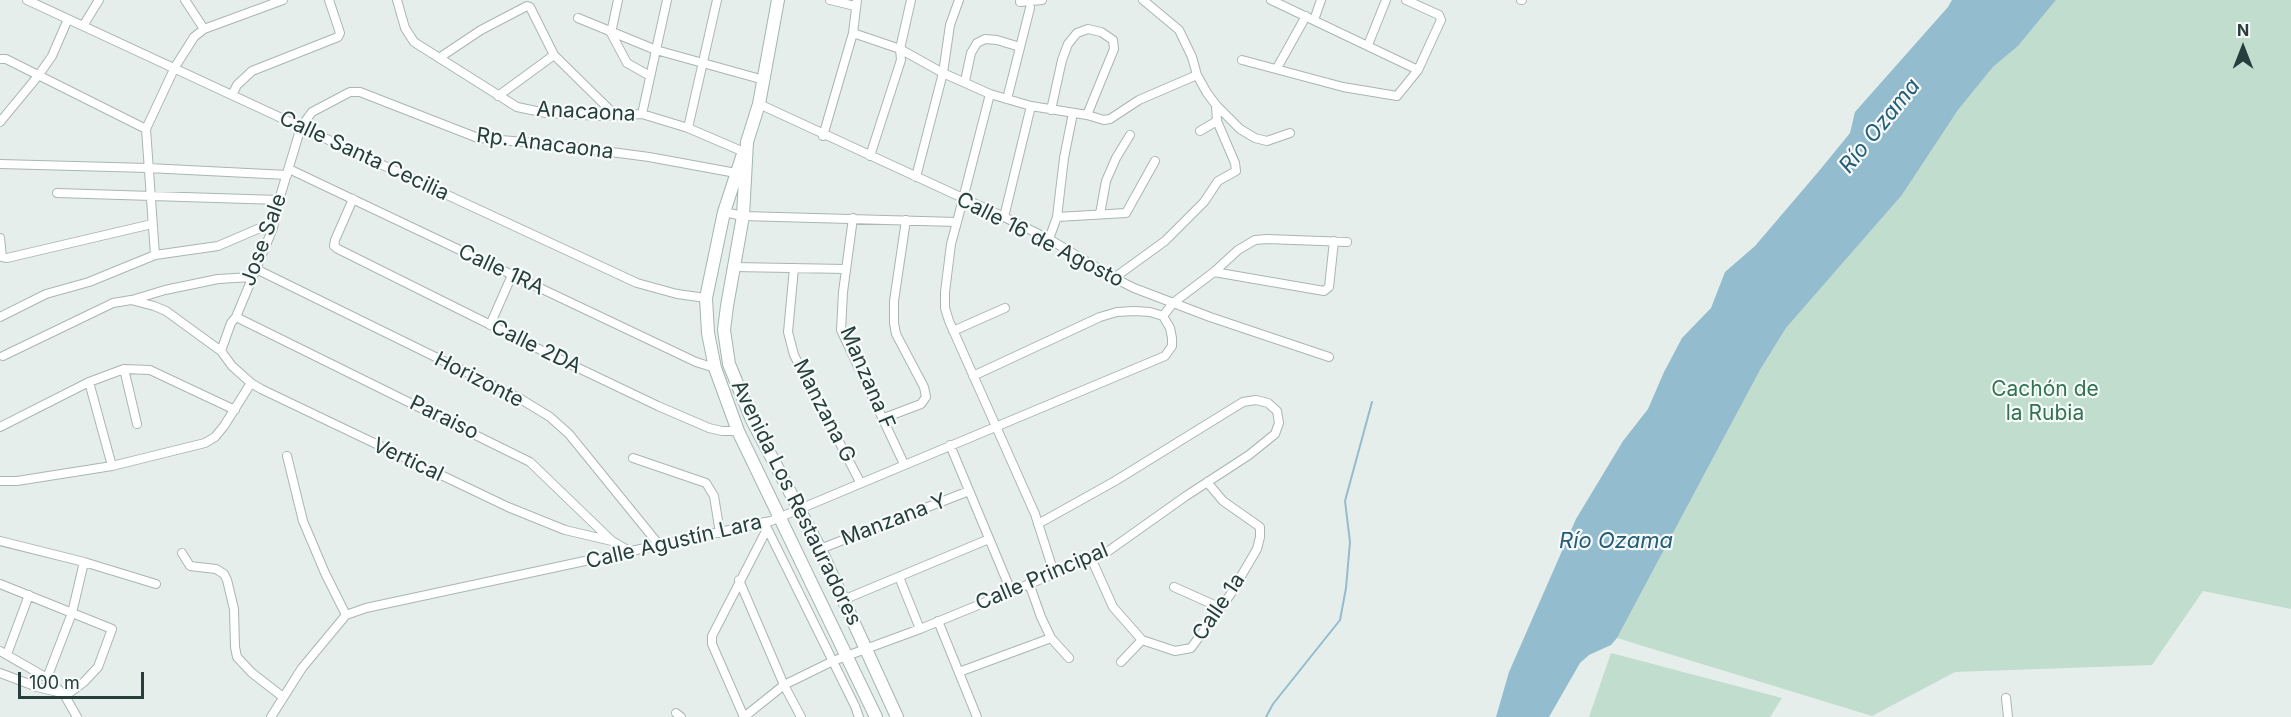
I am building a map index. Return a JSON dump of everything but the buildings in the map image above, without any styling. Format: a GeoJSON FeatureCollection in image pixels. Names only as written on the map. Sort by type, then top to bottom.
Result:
{"type":"FeatureCollection","features":[{"type":"Feature","properties":{"kind":"street","name":"Calle Santa Cecilia"},"geometry":{"type":"LineString","coordinates":[[27,0],[637,283],[677,294],[706,298]]}},
{"type":"Feature","properties":{"kind":"street"},"geometry":{"type":"LineString","coordinates":[[83,26],[99,0]]}},
{"type":"Feature","properties":{"kind":"street"},"geometry":{"type":"LineString","coordinates":[[185,0],[204,29]]}},
{"type":"Feature","properties":{"kind":"street"},"geometry":{"type":"LineString","coordinates":[[155,255],[146,129],[175,67],[194,37],[204,29],[284,0]]}},
{"type":"Feature","properties":{"kind":"street"},"geometry":{"type":"LineString","coordinates":[[232,95],[237,85],[252,71],[338,37],[340,33],[329,0]]}},
{"type":"Feature","properties":{"kind":"street","name":"Anacaona"},"geometry":{"type":"LineString","coordinates":[[397,0],[409,36],[439,58],[517,107],[546,113],[642,114],[746,147]]}},
{"type":"Feature","properties":{"kind":"street"},"geometry":{"type":"LineString","coordinates":[[618,0],[611,33],[627,63],[650,76]]}},
{"type":"Feature","properties":{"kind":"street"},"geometry":{"type":"LineString","coordinates":[[642,114],[667,0]]}},
{"type":"Feature","properties":{"kind":"street"},"geometry":{"type":"LineString","coordinates":[[688,128],[717,0]]}},
{"type":"Feature","properties":{"kind":"street","name":"Avenida Los Restauradores"},"geometry":{"type":"LineString","coordinates":[[778,0],[759,104],[746,147],[743,216],[724,330],[729,364],[752,420],[820,549],[897,717]]}},
{"type":"Feature","properties":{"kind":"street"},"geometry":{"type":"LineString","coordinates":[[823,135],[853,33],[856,3],[830,0]]}},
{"type":"Feature","properties":{"kind":"street"},"geometry":{"type":"LineString","coordinates":[[870,156],[901,60],[900,48],[911,0]]}},
{"type":"Feature","properties":{"kind":"street"},"geometry":{"type":"LineString","coordinates":[[916,177],[943,73],[950,25],[958,0]]}},
{"type":"Feature","properties":{"kind":"street"},"geometry":{"type":"LineString","coordinates":[[1020,2],[1042,0]]}},
{"type":"Feature","properties":{"kind":"street"},"geometry":{"type":"LineString","coordinates":[[1143,0],[1179,30],[1192,57],[1197,75],[1216,105],[1240,129],[1256,138],[1269,140],[1290,133]]}},
{"type":"Feature","properties":{"kind":"street"},"geometry":{"type":"LineString","coordinates":[[1271,0],[1418,70]]}},
{"type":"Feature","properties":{"kind":"street"},"geometry":{"type":"LineString","coordinates":[[1277,68],[1321,0]]}},
{"type":"Feature","properties":{"kind":"street"},"geometry":{"type":"LineString","coordinates":[[1368,45],[1386,0]]}},
{"type":"Feature","properties":{"kind":"street"},"geometry":{"type":"LineString","coordinates":[[1242,60],[1343,87],[1392,97],[1400,94],[1418,70],[1441,20],[1439,15],[1406,0]]}},
{"type":"Feature","properties":{"kind":"street"},"geometry":{"type":"LineString","coordinates":[[439,58],[481,30],[523,7],[530,7],[555,56],[615,115]]}},
{"type":"Feature","properties":{"kind":"street"},"geometry":{"type":"LineString","coordinates":[[1007,99],[1030,8]]}},
{"type":"Feature","properties":{"kind":"street"},"geometry":{"type":"LineString","coordinates":[[578,18],[656,50],[764,80]]}},
{"type":"Feature","properties":{"kind":"street"},"geometry":{"type":"LineString","coordinates":[[0,122],[52,56],[68,19]]}},
{"type":"Feature","properties":{"kind":"street"},"geometry":{"type":"LineString","coordinates":[[1052,110],[1060,67],[1068,44],[1077,33],[1088,29],[1101,32],[1113,40],[1114,49],[1087,115]]}},
{"type":"Feature","properties":{"kind":"street"},"geometry":{"type":"LineString","coordinates":[[853,33],[900,48],[943,73],[990,94],[1031,106],[1104,120],[1110,119],[1139,100],[1197,75]]}},
{"type":"Feature","properties":{"kind":"street"},"geometry":{"type":"LineString","coordinates":[[965,81],[971,53],[977,43],[985,39],[997,40],[1020,47]]}},
{"type":"Feature","properties":{"kind":"street"},"geometry":{"type":"LineString","coordinates":[[498,96],[555,56]]}},
{"type":"Feature","properties":{"kind":"street"},"geometry":{"type":"LineString","coordinates":[[0,59],[146,129]]}},
{"type":"Feature","properties":{"kind":"street","name":"Rp. Anacaona"},"geometry":{"type":"LineString","coordinates":[[302,127],[312,112],[350,92],[360,92],[478,138],[558,145],[649,157],[736,173]]}},
{"type":"Feature","properties":{"kind":"street"},"geometry":{"type":"LineString","coordinates":[[990,94],[957,222],[945,292],[945,308],[1038,524],[1054,573]]}},
{"type":"Feature","properties":{"kind":"street","name":"Calle 16 de Agosto"},"geometry":{"type":"LineString","coordinates":[[759,104],[1049,239],[1114,278],[1210,317],[1329,357]]}},
{"type":"Feature","properties":{"kind":"street"},"geometry":{"type":"LineString","coordinates":[[1114,278],[1165,241],[1204,202],[1218,181],[1236,171],[1217,121],[1216,105]]}},
{"type":"Feature","properties":{"kind":"street"},"geometry":{"type":"LineString","coordinates":[[1004,217],[1031,106]]}},
{"type":"Feature","properties":{"kind":"street"},"geometry":{"type":"LineString","coordinates":[[1049,239],[1057,217],[1064,158],[1073,113]]}},
{"type":"Feature","properties":{"kind":"street"},"geometry":{"type":"LineString","coordinates":[[1200,131],[1217,121]]}},
{"type":"Feature","properties":{"kind":"street","name":"Jose Sale"},"geometry":{"type":"LineString","coordinates":[[221,351],[231,323],[236,317],[267,246],[302,127]]}},
{"type":"Feature","properties":{"kind":"street"},"geometry":{"type":"LineString","coordinates":[[1100,214],[1106,181],[1130,135]]}},
{"type":"Feature","properties":{"kind":"street"},"geometry":{"type":"LineString","coordinates":[[746,147],[724,213],[706,298],[708,333],[715,368],[738,430],[876,717]]}},
{"type":"Feature","properties":{"kind":"street"},"geometry":{"type":"LineString","coordinates":[[1057,217],[1123,214],[1128,211],[1155,161]]}},
{"type":"Feature","properties":{"kind":"street"},"geometry":{"type":"LineString","coordinates":[[0,164],[288,172]]}},
{"type":"Feature","properties":{"kind":"street","name":"Calle 1RA"},"geometry":{"type":"LineString","coordinates":[[288,172],[353,199],[696,362],[715,368]]}},
{"type":"Feature","properties":{"kind":"street"},"geometry":{"type":"LineString","coordinates":[[57,193],[279,200]]}},
{"type":"Feature","properties":{"kind":"street","name":"Calle 2DA"},"geometry":{"type":"LineString","coordinates":[[353,199],[335,240],[334,246],[338,249],[549,354],[709,428],[722,431],[738,430]]}},
{"type":"Feature","properties":{"kind":"street"},"geometry":{"type":"LineString","coordinates":[[724,213],[743,216],[957,222]]}},
{"type":"Feature","properties":{"kind":"street","name":"Manzana F"},"geometry":{"type":"LineString","coordinates":[[853,218],[846,269],[842,330],[904,464]]}},
{"type":"Feature","properties":{"kind":"street"},"geometry":{"type":"LineString","coordinates":[[884,418],[921,404],[926,397],[924,387],[896,334],[894,323],[894,301],[906,220]]}},
{"type":"Feature","properties":{"kind":"street"},"geometry":{"type":"LineString","coordinates":[[0,317],[46,294],[88,282],[155,255],[218,246],[274,222]]}},
{"type":"Feature","properties":{"kind":"street"},"geometry":{"type":"LineString","coordinates":[[0,238],[2,257],[7,258],[152,224]]}},
{"type":"Feature","properties":{"kind":"street"},"geometry":{"type":"LineString","coordinates":[[973,376],[1100,317],[1117,312],[1134,311],[1163,316],[1173,303],[1214,272],[1238,250],[1256,240],[1347,242]]}},
{"type":"Feature","properties":{"kind":"street"},"geometry":{"type":"LineString","coordinates":[[1214,272],[1324,291],[1329,287],[1334,241]]}},
{"type":"Feature","properties":{"kind":"street"},"geometry":{"type":"LineString","coordinates":[[734,267],[846,269]]}},
{"type":"Feature","properties":{"kind":"street","name":"Manzana G"},"geometry":{"type":"LineString","coordinates":[[794,268],[788,332],[794,355],[860,482]]}},
{"type":"Feature","properties":{"kind":"street"},"geometry":{"type":"LineString","coordinates":[[3,356],[112,303],[254,273]]}},
{"type":"Feature","properties":{"kind":"street","name":"Horizonte"},"geometry":{"type":"LineString","coordinates":[[254,273],[519,398],[550,417],[569,434],[660,546]]}},
{"type":"Feature","properties":{"kind":"street"},"geometry":{"type":"LineString","coordinates":[[490,325],[512,275]]}},
{"type":"Feature","properties":{"kind":"street","name":"Vertical"},"geometry":{"type":"LineString","coordinates":[[131,300],[166,311],[221,351],[232,366],[251,383],[508,507],[565,530],[612,541]]}},
{"type":"Feature","properties":{"kind":"street"},"geometry":{"type":"LineString","coordinates":[[953,331],[1005,308]]}},
{"type":"Feature","properties":{"kind":"street","name":"Calle Agustín Lara"},"geometry":{"type":"LineString","coordinates":[[346,615],[366,608],[720,533],[766,526],[780,516],[1165,356],[1173,346],[1173,338],[1163,316]]}},
{"type":"Feature","properties":{"kind":"street","name":"Paraiso"},"geometry":{"type":"LineString","coordinates":[[236,317],[524,458],[570,498],[612,541],[631,552]]}},
{"type":"Feature","properties":{"kind":"street"},"geometry":{"type":"LineString","coordinates":[[0,427],[89,382],[124,369],[150,370],[235,410]]}},
{"type":"Feature","properties":{"kind":"street"},"geometry":{"type":"LineString","coordinates":[[124,369],[137,424]]}},
{"type":"Feature","properties":{"kind":"street"},"geometry":{"type":"LineString","coordinates":[[89,382],[112,466]]}},
{"type":"Feature","properties":{"kind":"street"},"geometry":{"type":"LineString","coordinates":[[0,481],[17,481],[112,466],[205,443],[215,438],[251,383]]}},
{"type":"Feature","properties":{"kind":"street","name":"Calle Principal"},"geometry":{"type":"LineString","coordinates":[[744,717],[784,685],[833,662],[1107,552],[1249,455],[1275,434],[1279,423],[1277,411],[1268,403],[1256,400],[1243,402],[1115,481],[1038,524]]}},
{"type":"Feature","properties":{"kind":"street"},"geometry":{"type":"LineString","coordinates":[[950,445],[1011,591]]}},
{"type":"Feature","properties":{"kind":"street"},"geometry":{"type":"LineString","coordinates":[[271,717],[302,668],[346,615],[303,521],[287,456]]}},
{"type":"Feature","properties":{"kind":"street"},"geometry":{"type":"LineString","coordinates":[[633,458],[706,483],[714,496],[720,533]]}},
{"type":"Feature","properties":{"kind":"street","name":"Calle 1a"},"geometry":{"type":"LineString","coordinates":[[1142,640],[1175,651],[1191,648],[1221,608],[1257,549],[1260,527],[1223,501],[1207,482]]}},
{"type":"Feature","properties":{"kind":"street","name":"Manzana Y"},"geometry":{"type":"LineString","coordinates":[[820,549],[969,491]]}},
{"type":"Feature","properties":{"kind":"street"},"geometry":{"type":"LineString","coordinates":[[744,717],[712,644],[714,628],[766,526]]}},
{"type":"Feature","properties":{"kind":"street"},"geometry":{"type":"LineString","coordinates":[[766,526],[859,717]]}},
{"type":"Feature","properties":{"kind":"street"},"geometry":{"type":"LineString","coordinates":[[843,600],[989,539]]}},
{"type":"Feature","properties":{"kind":"street"},"geometry":{"type":"LineString","coordinates":[[0,541],[84,562],[156,584]]}},
{"type":"Feature","properties":{"kind":"street"},"geometry":{"type":"LineString","coordinates":[[182,553],[190,566],[216,569],[224,574],[234,609],[237,657],[252,674],[283,697]]}},
{"type":"Feature","properties":{"kind":"street"},"geometry":{"type":"LineString","coordinates":[[1091,558],[1113,607],[1142,640],[1120,662]]}},
{"type":"Feature","properties":{"kind":"street"},"geometry":{"type":"LineString","coordinates":[[47,678],[72,613],[84,562]]}},
{"type":"Feature","properties":{"kind":"street"},"geometry":{"type":"LineString","coordinates":[[899,577],[920,629]]}},
{"type":"Feature","properties":{"kind":"street"},"geometry":{"type":"LineString","coordinates":[[739,580],[784,685],[801,717]]}},
{"type":"Feature","properties":{"kind":"street"},"geometry":{"type":"LineString","coordinates":[[1029,583],[1051,638],[1069,658]]}},
{"type":"Feature","properties":{"kind":"street"},"geometry":{"type":"LineString","coordinates":[[0,584],[110,627],[112,632],[98,667],[84,682],[64,695],[0,673]]}},
{"type":"Feature","properties":{"kind":"street"},"geometry":{"type":"LineString","coordinates":[[1174,587],[1221,608]]}},
{"type":"Feature","properties":{"kind":"street"},"geometry":{"type":"LineString","coordinates":[[29,595],[3,652],[47,678],[64,695],[77,717]]}},
{"type":"Feature","properties":{"kind":"street"},"geometry":{"type":"LineString","coordinates":[[938,621],[977,717]]}},
{"type":"Feature","properties":{"kind":"street"},"geometry":{"type":"LineString","coordinates":[[959,672],[1051,638]]}},
{"type":"Feature","properties":{"kind":"street"},"geometry":{"type":"LineString","coordinates":[[2006,698],[2008,717]]}},
{"type":"Feature","properties":{"kind":"green space","name":"Cachón de la Rubia"},"geometry":{"type":"Polygon","coordinates":[[[2056,0],[2291,0],[2291,609],[2203,591],[2152,665],[1955,672],[1872,716],[1617,638],[1760,370],[1786,328],[1902,195],[1958,110],[1993,67],[2018,46],[2056,0]]]}},
{"type":"Feature","properties":{"kind":"green space"},"geometry":{"type":"Polygon","coordinates":[[[1611,653],[1782,698],[1770,717],[1589,717],[1611,653]]]}},
{"type":"Feature","properties":{"kind":"water","name":"Río Ozama"},"geometry":{"type":"Polygon","coordinates":[[[1952,0],[2056,0],[2018,46],[1993,67],[1958,110],[1902,195],[1786,328],[1760,370],[1617,638],[1611,645],[1589,655],[1580,663],[1549,717],[1496,717],[1509,672],[1576,519],[1623,441],[1648,409],[1682,338],[1711,308],[1725,272],[1755,246],[1819,171],[1850,133],[1855,112],[1952,0]]]}},
{"type":"Feature","properties":{"kind":"waterway"},"geometry":{"type":"LineString","coordinates":[[1266,717],[1273,704],[1340,620],[1346,588],[1350,542],[1345,501],[1372,402]]}}]}
